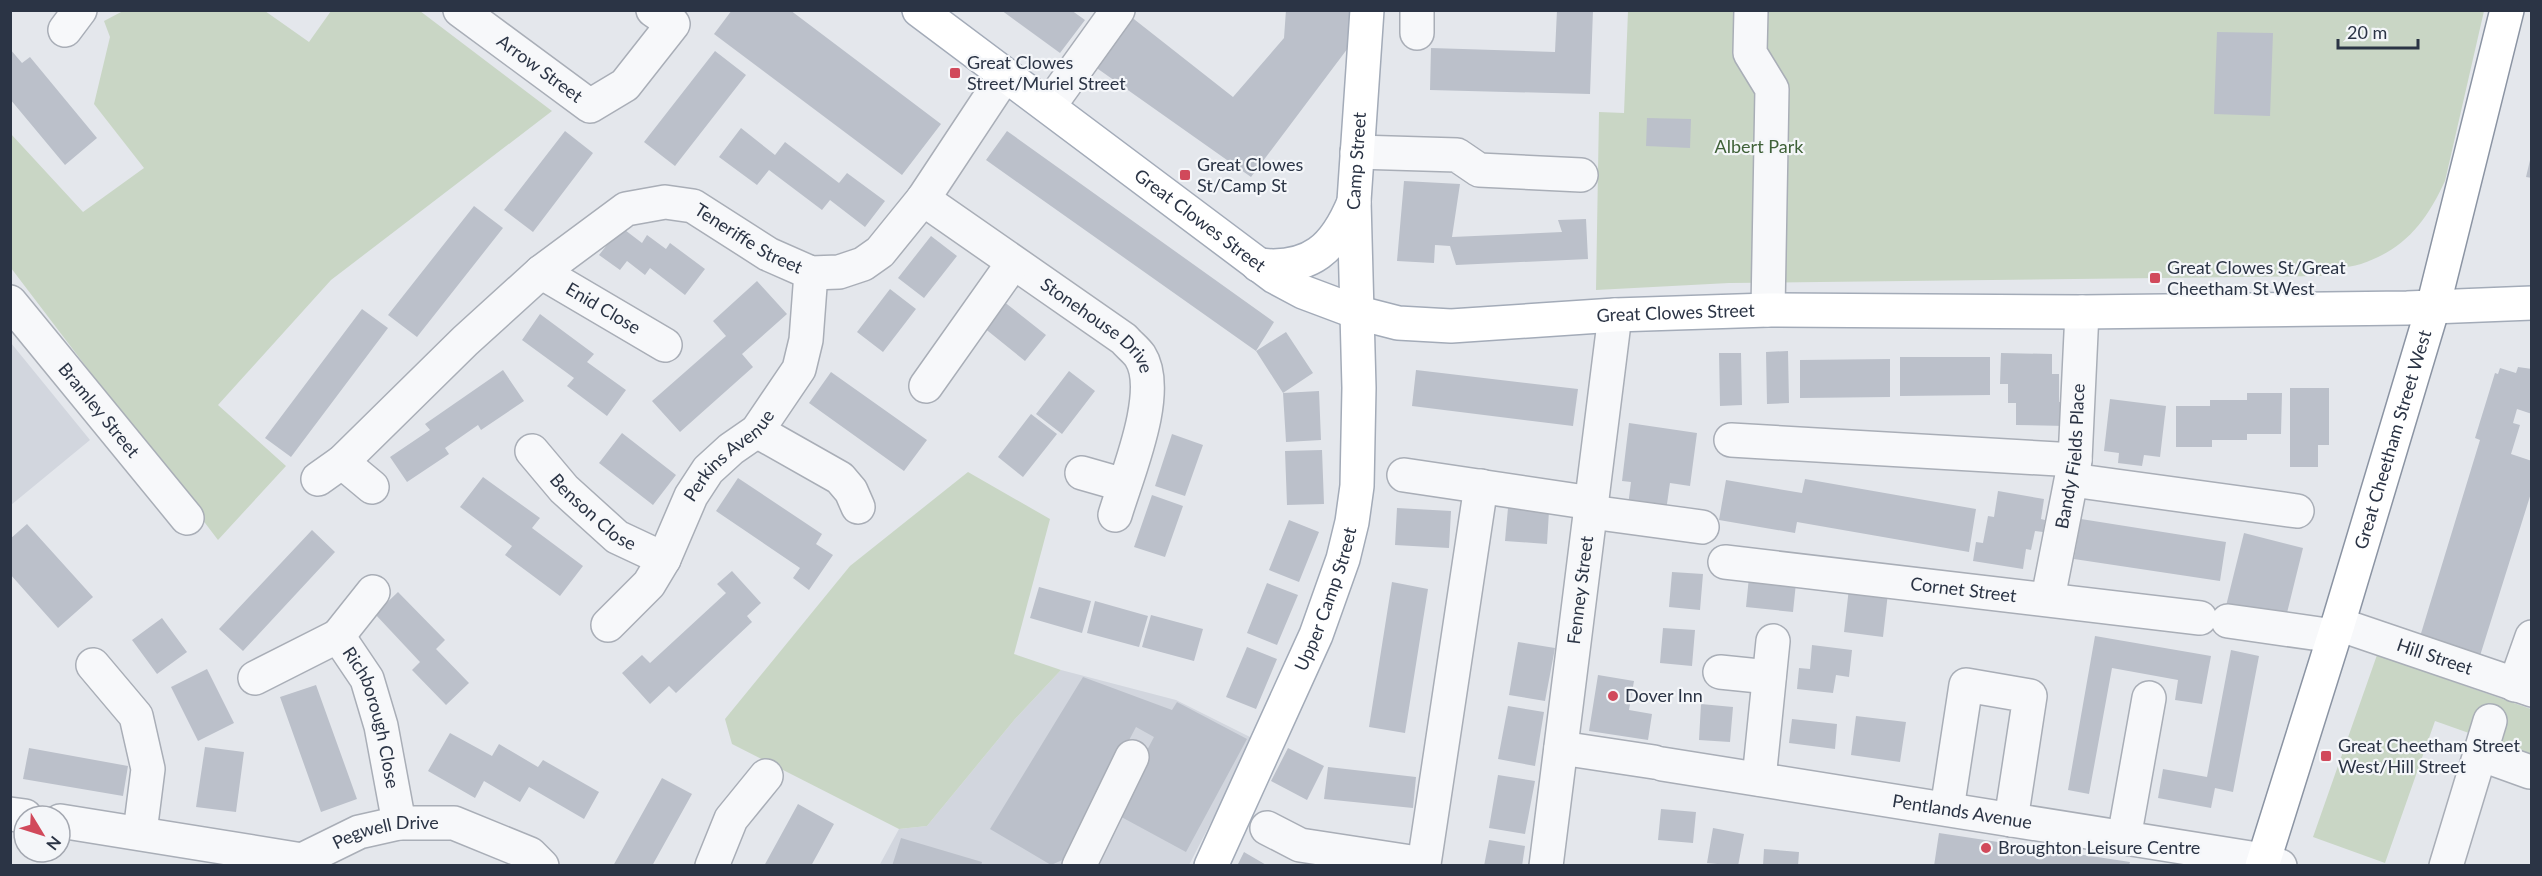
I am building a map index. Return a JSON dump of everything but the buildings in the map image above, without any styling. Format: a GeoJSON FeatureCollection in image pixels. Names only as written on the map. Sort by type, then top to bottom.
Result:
{"type":"FeatureCollection","features":[{"type":"Feature","properties":{"kind":"main road","name":"Camp Street"},"geometry":{"type":"LineString","coordinates":[[1359,314],[1354,201],[1367,10]]}},
{"type":"Feature","properties":{"kind":"main road","name":"Great Cheetham Street West"},"geometry":{"type":"LineString","coordinates":[[2268,864],[2433,307],[2507,10]]}},
{"type":"Feature","properties":{"kind":"main road","name":"Great Clowes Street"},"geometry":{"type":"LineString","coordinates":[[930,14],[1005,75],[1258,265],[1303,292],[1359,314],[1398,322],[1451,326],[1615,315],[1768,310],[2082,312],[2433,307],[2532,303]]}},
{"type":"Feature","properties":{"kind":"main road"},"geometry":{"type":"LineString","coordinates":[[1258,265],[1290,266],[1320,254],[1345,224],[1354,201]]}},
{"type":"Feature","properties":{"kind":"main road","name":"Upper Camp Street"},"geometry":{"type":"LineString","coordinates":[[1211,866],[1316,635],[1343,559],[1357,486],[1359,314]]}},
{"type":"Feature","properties":{"kind":"street","name":"Arrow Street"},"geometry":{"type":"LineString","coordinates":[[460,10],[590,106],[625,85],[673,24],[653,10]]}},
{"type":"Feature","properties":{"kind":"street"},"geometry":{"type":"LineString","coordinates":[[1049,106],[1118,10]]}},
{"type":"Feature","properties":{"kind":"street"},"geometry":{"type":"LineString","coordinates":[[1751,10],[1750,53],[1772,89],[1768,310]]}},
{"type":"Feature","properties":{"kind":"street","name":"Teneriffe Street"},"geometry":{"type":"LineString","coordinates":[[372,487],[330,470],[465,341],[542,272],[626,209],[665,202],[693,206],[768,254],[811,273],[839,272],[863,264],[880,252],[922,199],[1005,75]]}},
{"type":"Feature","properties":{"kind":"street"},"geometry":{"type":"LineString","coordinates":[[1358,152],[1457,155],[1479,170],[1581,175]]}},
{"type":"Feature","properties":{"kind":"street","name":"Stonehouse Drive"},"geometry":{"type":"LineString","coordinates":[[922,199],[1124,339],[1141,357],[1147,378],[1148,404],[1119,500],[1082,472]]}},
{"type":"Feature","properties":{"kind":"street"},"geometry":{"type":"LineString","coordinates":[[926,386],[1013,262]]}},
{"type":"Feature","properties":{"kind":"street","name":"Enid Close"},"geometry":{"type":"LineString","coordinates":[[542,272],[665,345]]}},
{"type":"Feature","properties":{"kind":"street","name":"Perkins Avenue"},"geometry":{"type":"LineString","coordinates":[[608,625],[649,584],[664,560],[691,496],[708,470],[731,449],[757,431],[799,369],[806,340],[811,273]]}},
{"type":"Feature","properties":{"kind":"street","name":"Bramley Street"},"geometry":{"type":"LineString","coordinates":[[10,302],[187,518]]}},
{"type":"Feature","properties":{"kind":"street","name":"Bandy Fields Place"},"geometry":{"type":"LineString","coordinates":[[2048,598],[2074,470],[2082,312]]}},
{"type":"Feature","properties":{"kind":"street","name":"Fenney Street"},"geometry":{"type":"LineString","coordinates":[[1546,866],[1615,315]]}},
{"type":"Feature","properties":{"kind":"street"},"geometry":{"type":"LineString","coordinates":[[757,431],[840,478],[851,491],[858,507]]}},
{"type":"Feature","properties":{"kind":"street"},"geometry":{"type":"LineString","coordinates":[[1731,440],[2074,470],[2297,511]]}},
{"type":"Feature","properties":{"kind":"street","name":"Benson Close"},"geometry":{"type":"LineString","coordinates":[[532,451],[564,489],[608,530],[617,537],[664,560]]}},
{"type":"Feature","properties":{"kind":"street"},"geometry":{"type":"LineString","coordinates":[[1404,475],[1481,486],[1702,527]]}},
{"type":"Feature","properties":{"kind":"street"},"geometry":{"type":"LineString","coordinates":[[1267,828],[1300,845],[1424,864],[1481,486]]}},
{"type":"Feature","properties":{"kind":"street","name":"Cornet Street"},"geometry":{"type":"LineString","coordinates":[[1725,562],[2214,619],[2336,630]]}},
{"type":"Feature","properties":{"kind":"street"},"geometry":{"type":"LineString","coordinates":[[338,636],[373,592]]}},
{"type":"Feature","properties":{"kind":"street","name":"Hill Street"},"geometry":{"type":"LineString","coordinates":[[2336,630],[2523,687]]}},
{"type":"Feature","properties":{"kind":"street","name":"Richborough Close"},"geometry":{"type":"LineString","coordinates":[[255,678],[338,636],[367,679],[381,726],[399,823]]}},
{"type":"Feature","properties":{"kind":"street"},"geometry":{"type":"LineString","coordinates":[[2523,687],[2532,637]]}},
{"type":"Feature","properties":{"kind":"street"},"geometry":{"type":"LineString","coordinates":[[1759,779],[1773,641]]}},
{"type":"Feature","properties":{"kind":"street"},"geometry":{"type":"LineString","coordinates":[[93,665],[136,716],[148,769],[140,832]]}},
{"type":"Feature","properties":{"kind":"street"},"geometry":{"type":"LineString","coordinates":[[1720,672],[1769,677]]}},
{"type":"Feature","properties":{"kind":"street"},"geometry":{"type":"LineString","coordinates":[[1947,809],[1966,685],[2030,696],[2011,820]]}},
{"type":"Feature","properties":{"kind":"street"},"geometry":{"type":"LineString","coordinates":[[2124,838],[2149,698]]}},
{"type":"Feature","properties":{"kind":"street"},"geometry":{"type":"LineString","coordinates":[[2446,866],[2490,721]]}},
{"type":"Feature","properties":{"kind":"street","name":"Pentlands Avenue"},"geometry":{"type":"LineString","coordinates":[[1561,748],[2124,838],[2268,864]]}},
{"type":"Feature","properties":{"kind":"street"},"geometry":{"type":"LineString","coordinates":[[2480,754],[2530,772]]}},
{"type":"Feature","properties":{"kind":"street"},"geometry":{"type":"LineString","coordinates":[[1079,866],[1132,757]]}},
{"type":"Feature","properties":{"kind":"street"},"geometry":{"type":"LineString","coordinates":[[712,866],[731,819],[766,776]]}},
{"type":"Feature","properties":{"kind":"street"},"geometry":{"type":"LineString","coordinates":[[72,823],[140,832],[301,863]]}},
{"type":"Feature","properties":{"kind":"street","name":"Pegwell Drive"},"geometry":{"type":"LineString","coordinates":[[301,863],[359,832],[399,823],[453,823],[531,854],[542,866]]}},
{"type":"Feature","properties":{"kind":"shaded area"},"geometry":{"type":"Polygon","coordinates":[[[11,343],[90,440],[10,505],[11,343]]]}},
{"type":"Feature","properties":{"kind":"shaded area"},"geometry":{"type":"Polygon","coordinates":[[[1061,670],[1176,700],[1254,739],[1189,865],[879,866],[899,829],[927,826],[1015,719],[1061,670]]]}},
{"type":"Feature","properties":{"kind":"green space"},"geometry":{"type":"Polygon","coordinates":[[[123,11],[265,11],[309,42],[331,11],[420,11],[552,111],[331,280],[218,405],[286,466],[218,540],[11,268],[11,134],[83,212],[144,168],[94,104],[110,37],[104,21],[123,11]]]}},
{"type":"Feature","properties":{"kind":"green space","name":"Albert Park"},"geometry":{"type":"Polygon","coordinates":[[[1628,11],[2484,11],[2445,181],[2438,196],[2422,221],[2402,242],[2376,258],[2361,264],[2336,269],[2321,276],[1729,283],[1596,290],[1599,112],[1624,113],[1628,11]]]}},
{"type":"Feature","properties":{"kind":"green space"},"geometry":{"type":"Polygon","coordinates":[[[968,472],[1050,519],[1014,654],[1061,670],[1015,719],[927,826],[899,829],[732,744],[725,719],[850,566],[968,472]]]}},
{"type":"Feature","properties":{"kind":"green space"},"geometry":{"type":"Polygon","coordinates":[[[2377,655],[2531,709],[2531,755],[2435,721],[2385,863],[2313,837],[2377,655]]]}},
{"type":"Feature","properties":{"kind":"place","name":"Great Clowes Street/Muriel Street"},"geometry":{"type":"Point","coordinates":[955,73]}},
{"type":"Feature","properties":{"kind":"place","name":"Great Clowes St/Camp St"},"geometry":{"type":"Point","coordinates":[1185,175]}},
{"type":"Feature","properties":{"kind":"place","name":"Great Clowes St/Great Cheetham St West"},"geometry":{"type":"Point","coordinates":[2155,278]}},
{"type":"Feature","properties":{"kind":"place","name":"Dover Inn"},"geometry":{"type":"Point","coordinates":[1613,696]}},
{"type":"Feature","properties":{"kind":"place","name":"Great Cheetham Street West/Hill Street"},"geometry":{"type":"Point","coordinates":[2326,756]}},
{"type":"Feature","properties":{"kind":"place","name":"Broughton Leisure Centre"},"geometry":{"type":"Point","coordinates":[1986,848]}}]}
